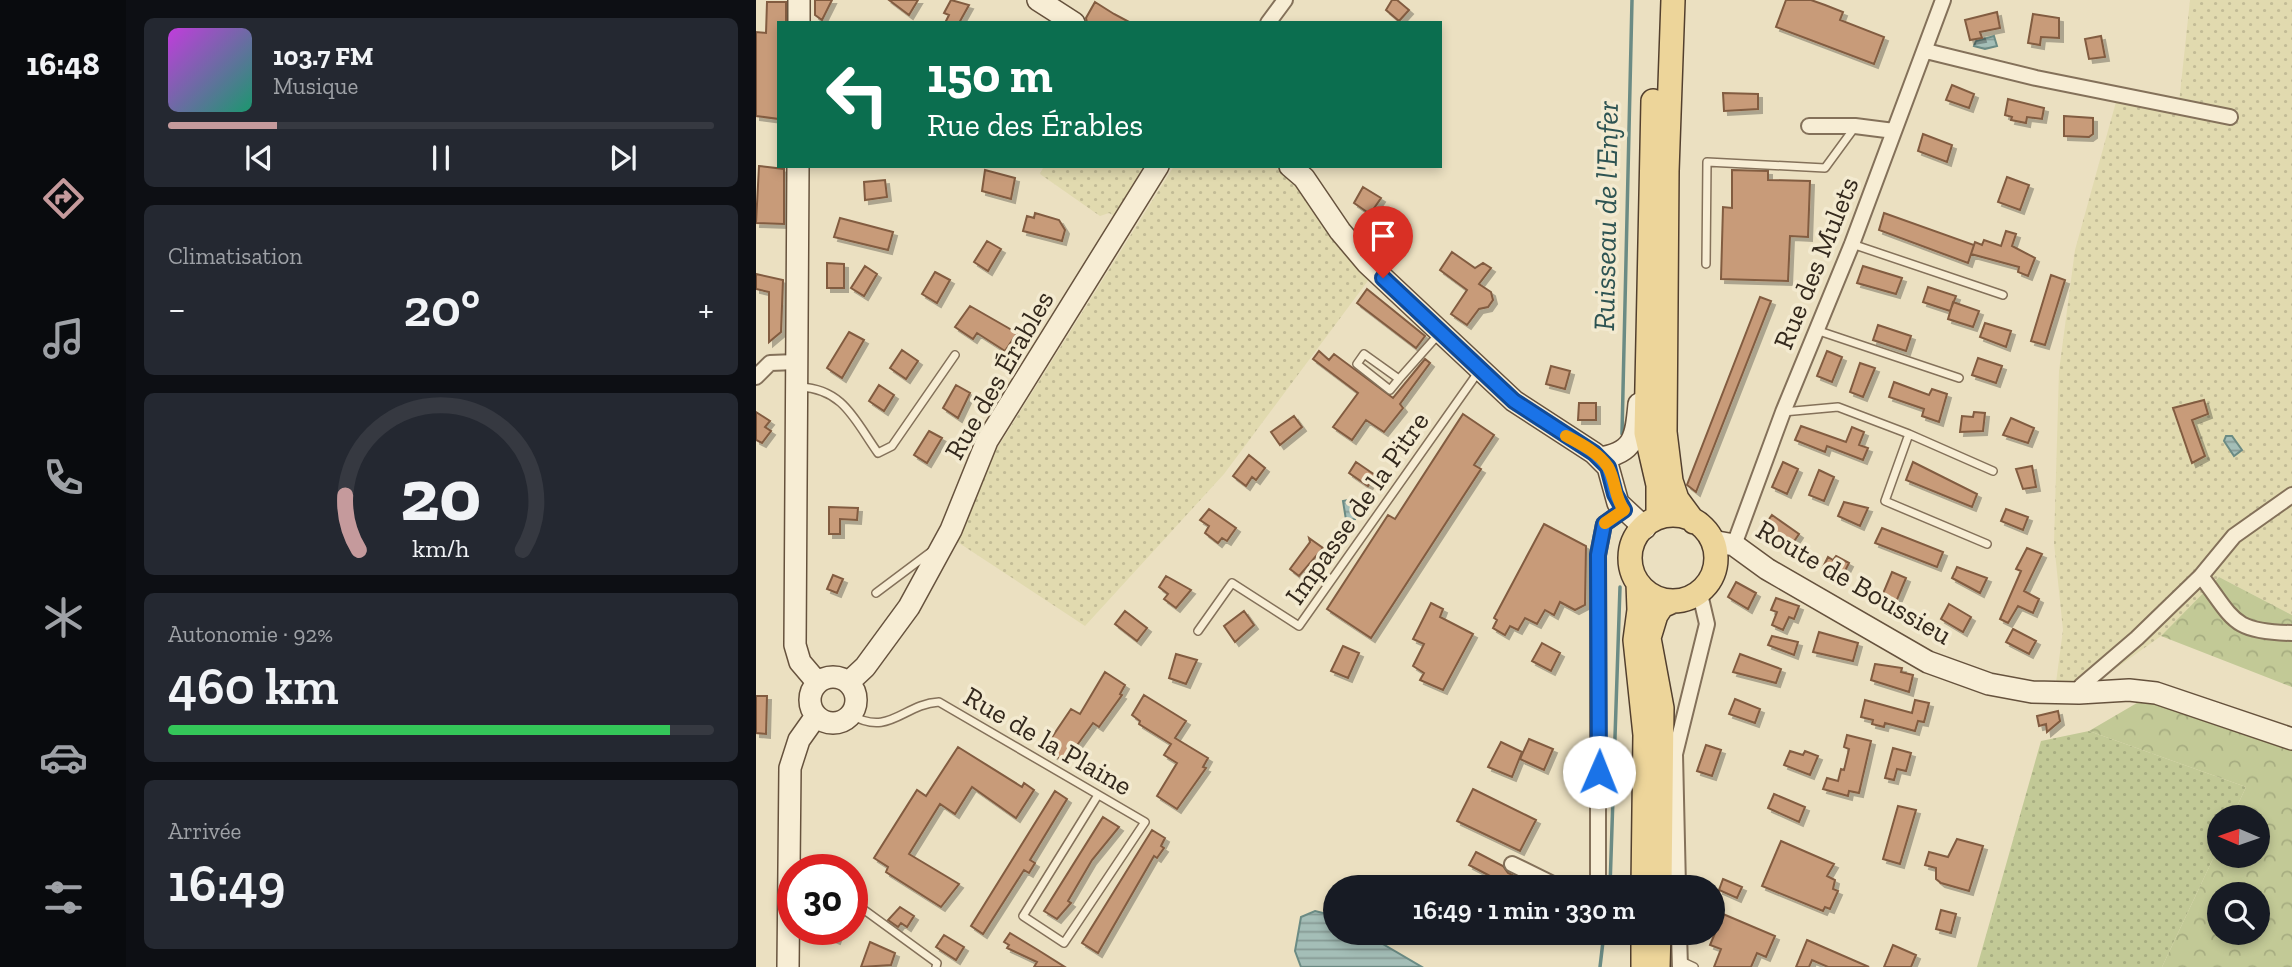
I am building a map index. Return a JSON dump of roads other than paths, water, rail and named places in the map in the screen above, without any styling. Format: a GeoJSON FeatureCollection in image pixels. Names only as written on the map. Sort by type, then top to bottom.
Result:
{"type":"FeatureCollection","features":[{"type":"Feature","properties":{"kind":"main road"},"geometry":{"type":"LineString","coordinates":[[1643,875],[1645,735],[1635,640],[1638,583],[1631,557],[1634,544],[1651,522],[1658,485],[1646,433],[1646,336],[1659,0]]}},
{"type":"Feature","properties":{"kind":"main road"},"geometry":{"type":"LineString","coordinates":[[1673,0],[1667,172],[1665,432],[1671,481],[1677,499],[1694,522]]}},
{"type":"Feature","properties":{"kind":"main road"},"geometry":{"type":"LineString","coordinates":[[1651,522],[1682,515],[1723,543],[1716,558],[1713,576],[1700,594],[1662,606],[1656,615],[1649,638],[1662,708],[1660,875]]}},
{"type":"Feature","properties":{"kind":"main road"},"geometry":{"type":"LineString","coordinates":[[1638,583],[1653,596],[1671,602]]}},
{"type":"Feature","properties":{"kind":"main road"},"geometry":{"type":"LineString","coordinates":[[1643,945],[1643,967]]}},
{"type":"Feature","properties":{"kind":"main road"},"geometry":{"type":"LineString","coordinates":[[1666,945],[1678,965]]}},
{"type":"Feature","properties":{"kind":"street"},"geometry":{"type":"LineString","coordinates":[[799,0],[799,21]]}},
{"type":"Feature","properties":{"kind":"street"},"geometry":{"type":"LineString","coordinates":[[1038,0],[1071,21]]}},
{"type":"Feature","properties":{"kind":"street"},"geometry":{"type":"LineString","coordinates":[[1269,21],[1285,0]]}},
{"type":"Feature","properties":{"kind":"street","name":"Rue des Mulets"},"geometry":{"type":"LineString","coordinates":[[1723,543],[1783,412],[1852,244],[1943,0]]}},
{"type":"Feature","properties":{"kind":"street"},"geometry":{"type":"LineString","coordinates":[[1926,51],[2036,78],[2230,117]]}},
{"type":"Feature","properties":{"kind":"street"},"geometry":{"type":"LineString","coordinates":[[1809,126],[1855,126],[1894,131]]}},
{"type":"Feature","properties":{"kind":"street"},"geometry":{"type":"LineString","coordinates":[[798,168],[794,645],[800,662],[817,682]]}},
{"type":"Feature","properties":{"kind":"street","name":"Rue des Érables"},"geometry":{"type":"LineString","coordinates":[[849,682],[863,670],[891,633],[942,546],[987,441],[1157,168]]}},
{"type":"Feature","properties":{"kind":"street"},"geometry":{"type":"LineString","coordinates":[[1301,170],[1351,246],[1522,407],[1599,458],[1608,467],[1615,494],[1624,510],[1651,522]]}},
{"type":"Feature","properties":{"kind":"street"},"geometry":{"type":"LineString","coordinates":[[1599,458],[1617,456],[1629,447],[1637,425],[1646,336]]}},
{"type":"Feature","properties":{"kind":"street"},"geometry":{"type":"LineString","coordinates":[[756,377],[770,363],[796,362]]}},
{"type":"Feature","properties":{"kind":"street"},"geometry":{"type":"LineString","coordinates":[[2079,693],[2081,686],[2137,638],[2201,576],[2234,536],[2292,495]]}},
{"type":"Feature","properties":{"kind":"street"},"geometry":{"type":"LineString","coordinates":[[1598,875],[1598,555],[1604,524],[1624,510]]}},
{"type":"Feature","properties":{"kind":"street","name":"Route de Boussieu"},"geometry":{"type":"LineString","coordinates":[[1723,543],[1928,662],[1989,684],[2032,692],[2129,690],[2156,693],[2292,739]]}},
{"type":"Feature","properties":{"kind":"street"},"geometry":{"type":"LineString","coordinates":[[2201,576],[2234,623],[2254,630],[2292,633]]}},
{"type":"Feature","properties":{"kind":"street"},"geometry":{"type":"LineString","coordinates":[[1678,875],[1675,754],[1707,624],[1700,594]]}},
{"type":"Feature","properties":{"kind":"street"},"geometry":{"type":"LineString","coordinates":[[836,677],[849,682],[856,702],[851,715],[832,724],[816,716],[810,700],[817,682],[836,677]]}},
{"type":"Feature","properties":{"kind":"street"},"geometry":{"type":"LineString","coordinates":[[790,854],[790,768],[799,740],[816,716]]}},
{"type":"Feature","properties":{"kind":"street"},"geometry":{"type":"LineString","coordinates":[[1512,864],[1534,875]]}},
{"type":"Feature","properties":{"kind":"street"},"geometry":{"type":"LineString","coordinates":[[788,945],[788,967]]}},
{"type":"Feature","properties":{"kind":"street"},"geometry":{"type":"LineString","coordinates":[[1678,965],[1679,945]]}},
{"type":"Feature","properties":{"kind":"lane"},"geometry":{"type":"LineString","coordinates":[[1706,264],[1707,162],[1825,168],[1855,126]]}},
{"type":"Feature","properties":{"kind":"lane"},"geometry":{"type":"LineString","coordinates":[[1852,244],[2003,295]]}},
{"type":"Feature","properties":{"kind":"lane"},"geometry":{"type":"LineString","coordinates":[[1815,330],[1959,377]]}},
{"type":"Feature","properties":{"kind":"lane"},"geometry":{"type":"LineString","coordinates":[[1399,379],[1364,354],[1357,364],[1390,390],[1441,332]]}},
{"type":"Feature","properties":{"kind":"lane"},"geometry":{"type":"LineString","coordinates":[[796,387],[821,389],[836,395],[878,453],[892,446],[955,355]]}},
{"type":"Feature","properties":{"kind":"lane","name":"Impasse de la Pitre"},"geometry":{"type":"LineString","coordinates":[[1198,631],[1232,583],[1299,626],[1480,369]]}},
{"type":"Feature","properties":{"kind":"lane"},"geometry":{"type":"LineString","coordinates":[[1783,412],[1838,407],[1909,434],[1993,471]]}},
{"type":"Feature","properties":{"kind":"lane"},"geometry":{"type":"LineString","coordinates":[[1909,434],[1885,501],[1987,544]]}},
{"type":"Feature","properties":{"kind":"lane"},"geometry":{"type":"LineString","coordinates":[[876,593],[922,555],[942,546]]}},
{"type":"Feature","properties":{"kind":"lane","name":"Rue de la Plaine"},"geometry":{"type":"LineString","coordinates":[[851,715],[865,723],[886,723],[923,703],[939,702],[1145,822],[1064,943],[1023,916],[1098,795]]}},
{"type":"Feature","properties":{"kind":"lane"},"geometry":{"type":"LineString","coordinates":[[868,913],[937,963],[936,967]]}},
{"type":"Feature","properties":{"kind":"water"},"geometry":{"type":"Polygon","coordinates":[[[1994,36],[1997,46],[1985,49],[1974,46],[1976,41],[1994,36]]]}},
{"type":"Feature","properties":{"kind":"water"},"geometry":{"type":"Polygon","coordinates":[[[2226,436],[2232,436],[2242,450],[2234,456],[2224,441],[2226,436]]]}},
{"type":"Feature","properties":{"kind":"water"},"geometry":{"type":"Polygon","coordinates":[[[1353,499],[1355,519],[1346,520],[1343,501],[1353,499]]]}},
{"type":"Feature","properties":{"kind":"water"},"geometry":{"type":"Polygon","coordinates":[[[1315,911],[1323,913],[1323,945],[1384,945],[1422,967],[1301,967],[1295,951],[1301,917],[1315,911]]]}},
{"type":"Feature","properties":{"kind":"waterway","name":"Ruisseau de l'Enfer"},"geometry":{"type":"LineString","coordinates":[[1622,434],[1632,0]]}},
{"type":"Feature","properties":{"kind":"waterway","name":"Ruisseau de l'Enfer"},"geometry":{"type":"LineString","coordinates":[[1610,875],[1620,587]]}},
{"type":"Feature","properties":{"kind":"waterway","name":"Ruisseau de l'Enfer"},"geometry":{"type":"LineString","coordinates":[[1600,967],[1603,945]]}}]}
